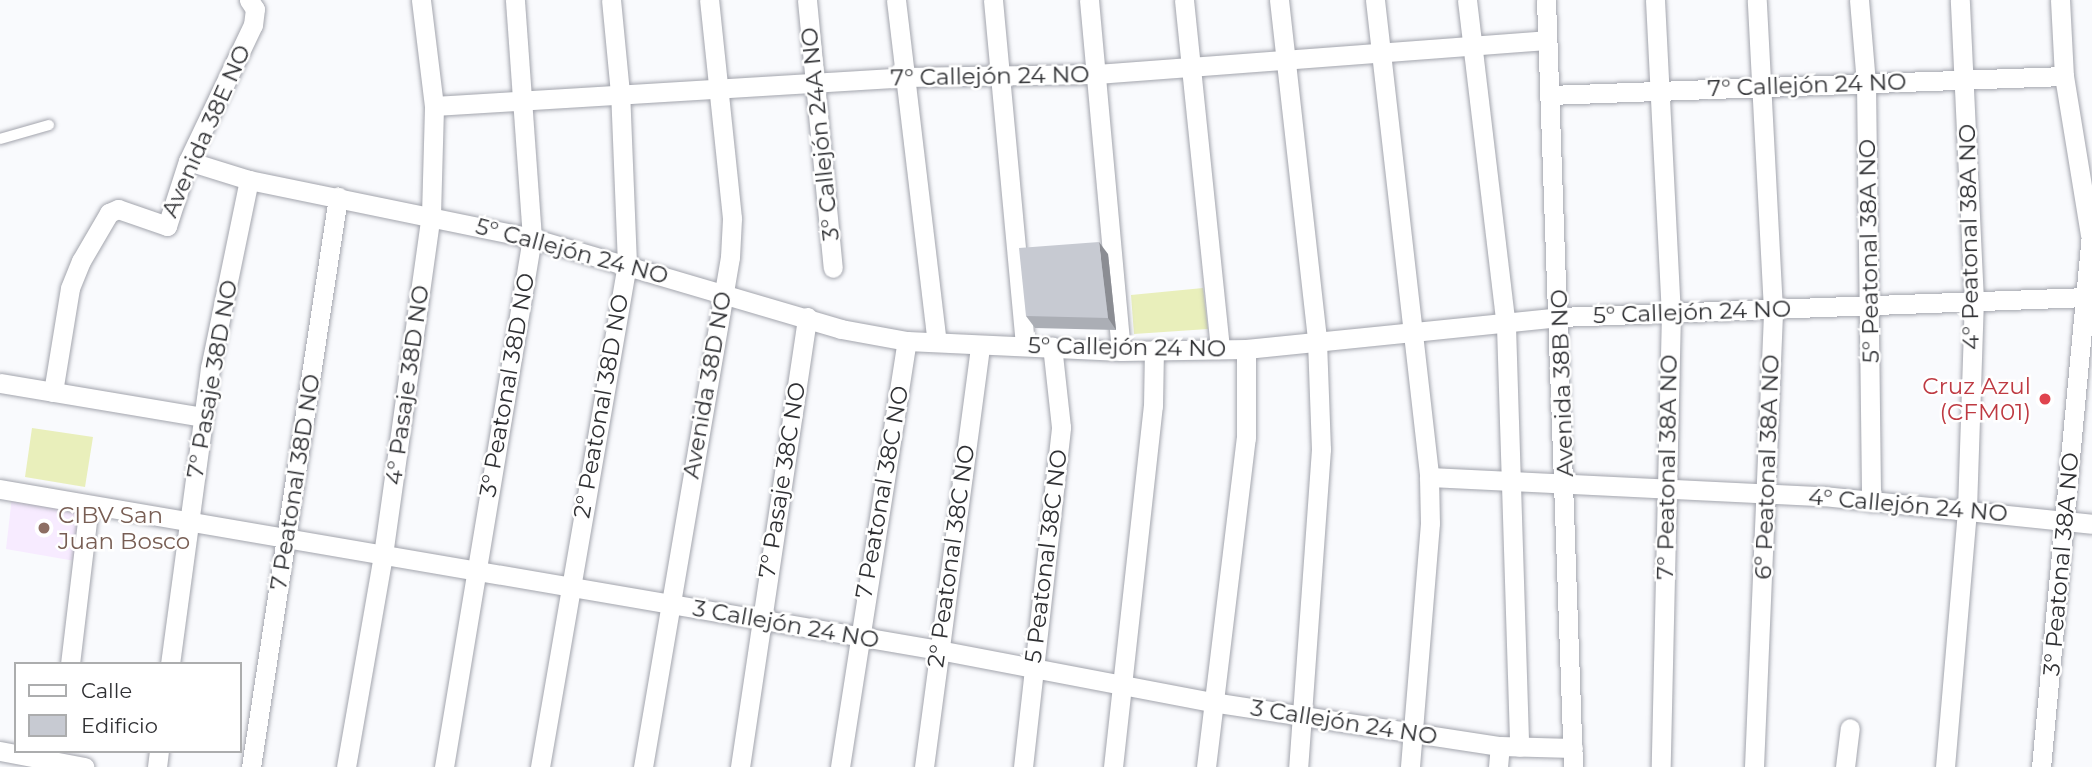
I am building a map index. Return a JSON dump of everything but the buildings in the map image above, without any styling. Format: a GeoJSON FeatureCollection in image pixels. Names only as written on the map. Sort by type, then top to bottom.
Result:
{"type":"FeatureCollection","features":[{"type":"Feature","properties":{"kind":"street","name":"Avenida 38E NO"},"geometry":{"type":"LineString","coordinates":[[53,392],[70,288],[81,261],[109,213],[118,209],[167,226],[188,160],[253,25],[255,9],[249,0]]}},
{"type":"Feature","properties":{"kind":"street","name":"4° Pasaje 38D NO"},"geometry":{"type":"LineString","coordinates":[[346,767],[383,555],[431,215],[434,106],[421,0]]}},
{"type":"Feature","properties":{"kind":"street","name":"3° Peatonal 38D NO"},"geometry":{"type":"LineString","coordinates":[[444,767],[532,238],[525,100],[515,0]]}},
{"type":"Feature","properties":{"kind":"street","name":"2° Peatonal 38D NO"},"geometry":{"type":"LineString","coordinates":[[540,767],[569,587],[627,264],[620,93],[611,0]]}},
{"type":"Feature","properties":{"kind":"street","name":"Avenida 38D NO"},"geometry":{"type":"LineString","coordinates":[[643,767],[723,293],[732,218],[709,0]]}},
{"type":"Feature","properties":{"kind":"street","name":"3° Callejón 24A NO"},"geometry":{"type":"LineString","coordinates":[[807,0],[817,81],[833,268]]}},
{"type":"Feature","properties":{"kind":"street"},"geometry":{"type":"LineString","coordinates":[[896,0],[937,342]]}},
{"type":"Feature","properties":{"kind":"street"},"geometry":{"type":"LineString","coordinates":[[993,0],[1025,345]]}},
{"type":"Feature","properties":{"kind":"street"},"geometry":{"type":"LineString","coordinates":[[1089,0],[1121,351]]}},
{"type":"Feature","properties":{"kind":"street"},"geometry":{"type":"LineString","coordinates":[[1184,0],[1220,349]]}},
{"type":"Feature","properties":{"kind":"street"},"geometry":{"type":"LineString","coordinates":[[1279,0],[1317,341],[1321,449],[1305,716],[1298,767]]}},
{"type":"Feature","properties":{"kind":"street"},"geometry":{"type":"LineString","coordinates":[[1375,0],[1429,477],[1410,767]]}},
{"type":"Feature","properties":{"kind":"street"},"geometry":{"type":"LineString","coordinates":[[1467,0],[1470,43],[1506,326],[1510,478],[1510,746],[1498,767]]}},
{"type":"Feature","properties":{"kind":"street","name":"Avenida 38B NO"},"geometry":{"type":"LineString","coordinates":[[1546,0],[1566,486],[1573,758]]}},
{"type":"Feature","properties":{"kind":"street","name":"7° Peatonal 38A NO"},"geometry":{"type":"LineString","coordinates":[[1655,0],[1662,89],[1671,312],[1661,767]]}},
{"type":"Feature","properties":{"kind":"street","name":"6º Peatonal 38A NO"},"geometry":{"type":"LineString","coordinates":[[1754,767],[1773,310],[1759,86],[1757,0]]}},
{"type":"Feature","properties":{"kind":"street","name":"5° Peatonal 38A NO"},"geometry":{"type":"LineString","coordinates":[[1859,0],[1866,83],[1871,502]]}},
{"type":"Feature","properties":{"kind":"street","name":"4° Peatonal 38A NO"},"geometry":{"type":"LineString","coordinates":[[1945,767],[1967,509],[1974,302],[1960,0]]}},
{"type":"Feature","properties":{"kind":"street","name":"3° Peatonal 38A NO"},"geometry":{"type":"LineString","coordinates":[[2041,767],[2091,231],[2064,76],[2060,0]]}},
{"type":"Feature","properties":{"kind":"street","name":"7° Callejón 24 NO"},"geometry":{"type":"LineString","coordinates":[[434,106],[817,81],[1096,74],[1285,61],[1470,43],[1547,40]]}},
{"type":"Feature","properties":{"kind":"street","name":"7° Callejón 24 NO"},"geometry":{"type":"LineString","coordinates":[[1549,95],[2064,76]]}},
{"type":"Feature","properties":{"kind":"street","name":"5° Callejón 24 NO"},"geometry":{"type":"LineString","coordinates":[[188,160],[249,180],[431,215],[532,238],[807,317],[841,330],[907,341],[1121,351],[1246,349],[1506,326],[1559,317],[2086,298]]}},
{"type":"Feature","properties":{"kind":"street","name":"7° Pasaje 38D NO"},"geometry":{"type":"LineString","coordinates":[[170,662],[203,417],[249,180]]}},
{"type":"Feature","properties":{"kind":"street","name":"7 Peatonal 38D NO"},"geometry":{"type":"LineString","coordinates":[[251,767],[338,197]]}},
{"type":"Feature","properties":{"kind":"street","name":"7° Pasaje 38C NO"},"geometry":{"type":"LineString","coordinates":[[740,767],[807,317]]}},
{"type":"Feature","properties":{"kind":"street","name":"7 Peatonal 38C NO"},"geometry":{"type":"LineString","coordinates":[[840,767],[857,636],[907,341]]}},
{"type":"Feature","properties":{"kind":"street","name":"2° Peatonal 38C NO"},"geometry":{"type":"LineString","coordinates":[[925,767],[980,346]]}},
{"type":"Feature","properties":{"kind":"street","name":"5 Peatonal 38C NO"},"geometry":{"type":"LineString","coordinates":[[1023,767],[1061,427],[1052,346]]}},
{"type":"Feature","properties":{"kind":"street"},"geometry":{"type":"LineString","coordinates":[[1206,767],[1246,438],[1246,349]]}},
{"type":"Feature","properties":{"kind":"street"},"geometry":{"type":"LineString","coordinates":[[1113,767],[1153,407],[1154,350]]}},
{"type":"Feature","properties":{"kind":"street"},"geometry":{"type":"LineString","coordinates":[[0,383],[203,417]]}},
{"type":"Feature","properties":{"kind":"street","name":"4° Callejón 24 NO"},"geometry":{"type":"LineString","coordinates":[[1429,477],[1510,478],[1566,486],[1871,502],[1967,509],[2092,524]]}},
{"type":"Feature","properties":{"kind":"street","name":"3 Callejón 24 NO"},"geometry":{"type":"LineString","coordinates":[[0,489],[939,650],[1032,670],[1212,702],[1510,746],[1573,758]]}},
{"type":"Feature","properties":{"kind":"street"},"geometry":{"type":"LineString","coordinates":[[70,662],[89,505]]}},
{"type":"Feature","properties":{"kind":"street"},"geometry":{"type":"LineString","coordinates":[[1845,767],[1850,728]]}},
{"type":"Feature","properties":{"kind":"street"},"geometry":{"type":"LineString","coordinates":[[0,751],[85,767]]}},
{"type":"Feature","properties":{"kind":"lane"},"geometry":{"type":"LineString","coordinates":[[0,139],[50,125]]}},
{"type":"Feature","properties":{"kind":"shaded area","name":"CIBV San Juan Bosco"},"geometry":{"type":"Polygon","coordinates":[[[12,497],[82,507],[75,561],[6,549],[12,497]]]}},
{"type":"Feature","properties":{"kind":"green space"},"geometry":{"type":"Polygon","coordinates":[[[1203,288],[1208,329],[1134,334],[1131,295],[1203,288]]]}},
{"type":"Feature","properties":{"kind":"green space"},"geometry":{"type":"Polygon","coordinates":[[[32,428],[93,437],[85,487],[25,477],[32,428]]]}},
{"type":"Feature","properties":{"kind":"place","name":"Cruz Azul (CFM01)"},"geometry":{"type":"Point","coordinates":[2045,399]}},
{"type":"Feature","properties":{"kind":"place","name":"CIBV San Juan Bosco"},"geometry":{"type":"Point","coordinates":[44,528]}}]}
